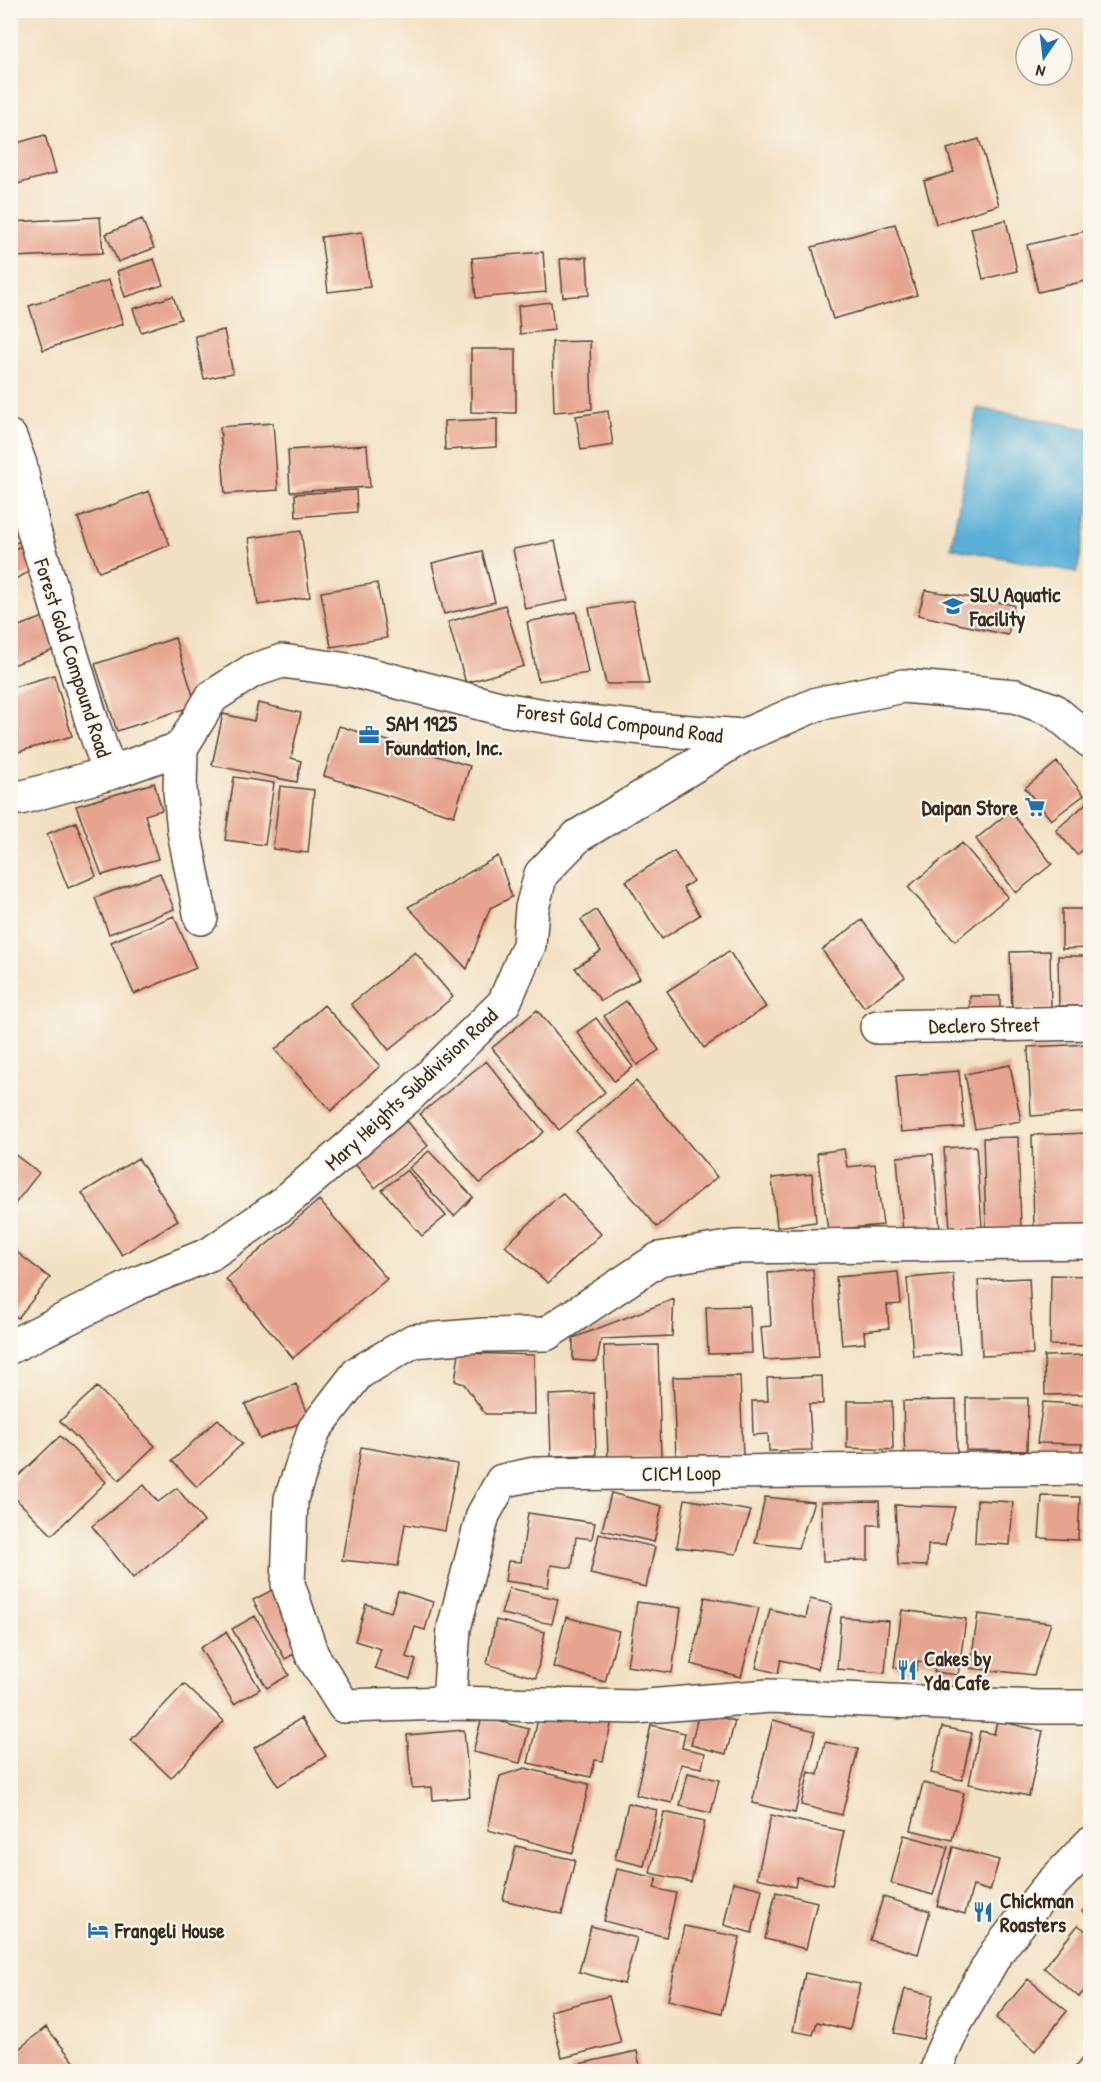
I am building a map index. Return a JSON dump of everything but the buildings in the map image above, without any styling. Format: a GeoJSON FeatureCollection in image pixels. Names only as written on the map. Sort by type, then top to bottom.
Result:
{"type":"FeatureCollection","features":[{"type":"Feature","properties":{"kind":"street","name":"Forest Gold Compound Road"},"geometry":{"type":"LineString","coordinates":[[10,437],[21,464],[33,528],[93,725],[110,773]]}},
{"type":"Feature","properties":{"kind":"street","name":"Forest Gold Compound Road"},"geometry":{"type":"LineString","coordinates":[[201,918],[184,831],[180,791],[181,748],[212,697],[252,670],[282,661],[355,671],[503,709],[568,720],[743,736]]}},
{"type":"Feature","properties":{"kind":"street","name":"Mary Heights Subdivision Road"},"geometry":{"type":"LineString","coordinates":[[10,1347],[138,1283],[210,1254],[281,1205],[408,1097],[504,1003],[529,945],[532,908],[541,874],[578,836],[743,736],[817,704],[903,686],[1015,696],[1053,710],[1090,741]]}},
{"type":"Feature","properties":{"kind":"street","name":"Forest Gold Compound Road"},"geometry":{"type":"LineString","coordinates":[[10,794],[20,798],[110,773],[181,748]]}},
{"type":"Feature","properties":{"kind":"street","name":"Declero Street"},"geometry":{"type":"LineString","coordinates":[[877,1027],[1090,1023]]}},
{"type":"Feature","properties":{"kind":"street"},"geometry":{"type":"LineString","coordinates":[[1090,1242],[734,1247],[659,1259],[546,1335],[484,1335],[413,1341],[358,1373],[314,1430],[291,1499],[288,1584],[312,1654],[344,1706],[449,1703],[636,1707],[769,1696],[1090,1707]]}},
{"type":"Feature","properties":{"kind":"street","name":"CICM Loop"},"geometry":{"type":"LineString","coordinates":[[449,1703],[454,1628],[483,1515],[502,1481],[534,1474],[1090,1468]]}},
{"type":"Feature","properties":{"kind":"street"},"geometry":{"type":"LineString","coordinates":[[937,2072],[940,2055],[955,2024],[997,1952],[1044,1892],[1090,1844]]}},
{"type":"Feature","properties":{"kind":"water"},"geometry":{"type":"Polygon","coordinates":[[[977,408],[1090,429],[1090,503],[1077,572],[951,548],[977,408]]]}},
{"type":"Feature","properties":{"kind":"place","name":"SLU Aquatic Facility"},"geometry":{"type":"Point","coordinates":[953,606]}},
{"type":"Feature","properties":{"kind":"place","name":"SAM 1925 Foundation, Inc."},"geometry":{"type":"Point","coordinates":[369,735]}},
{"type":"Feature","properties":{"kind":"place","name":"Daipan Store"},"geometry":{"type":"Point","coordinates":[1035,807]}},
{"type":"Feature","properties":{"kind":"place","name":"Cakes by Yda Cafe"},"geometry":{"type":"Point","coordinates":[907,1670]}},
{"type":"Feature","properties":{"kind":"place","name":"Chickman Roasters"},"geometry":{"type":"Point","coordinates":[983,1912]}},
{"type":"Feature","properties":{"kind":"place","name":"Frangeli House"},"geometry":{"type":"Point","coordinates":[98,1930]}}]}
